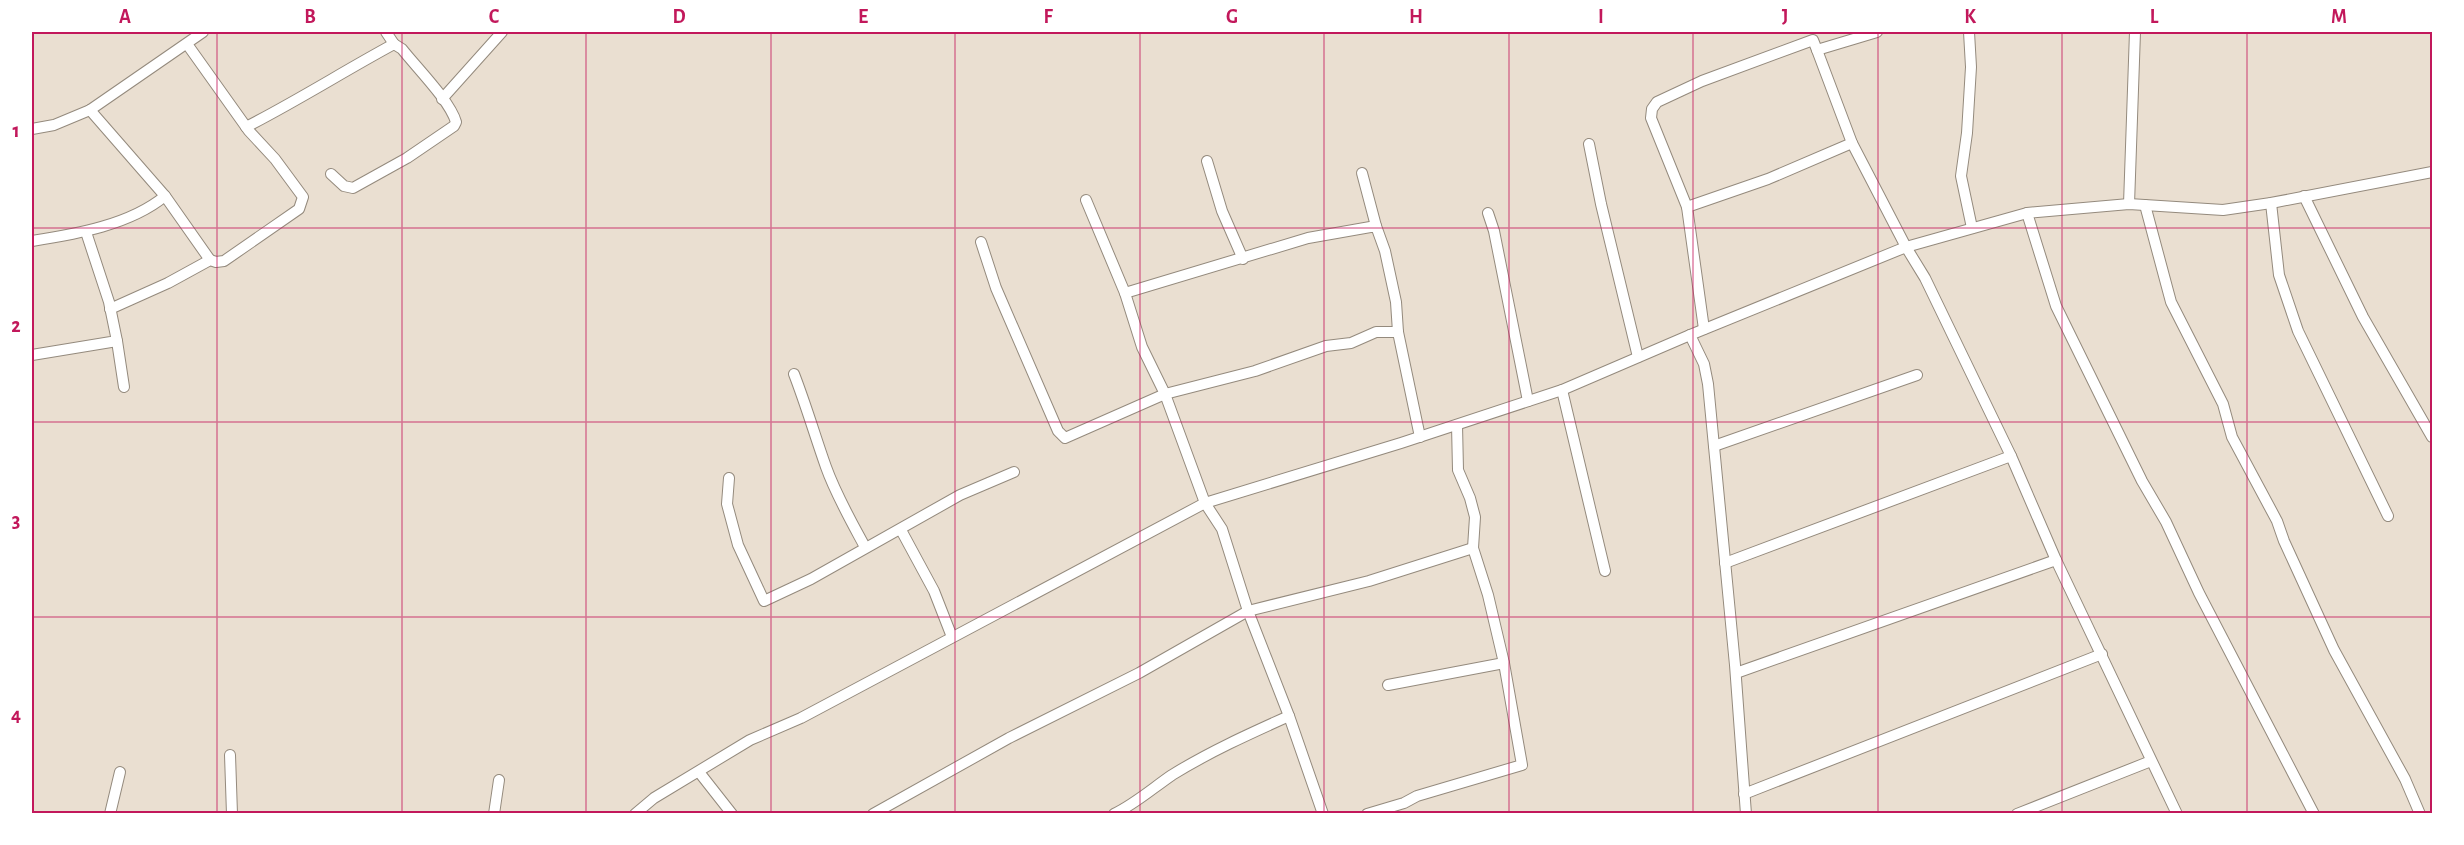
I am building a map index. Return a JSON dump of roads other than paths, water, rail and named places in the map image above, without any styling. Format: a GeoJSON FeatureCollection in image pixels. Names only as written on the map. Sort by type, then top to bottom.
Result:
{"type":"FeatureCollection","features":[{"type":"Feature","properties":{"kind":"street"},"geometry":{"type":"LineString","coordinates":[[32,129],[54,125],[90,110],[203,32]]}},
{"type":"Feature","properties":{"kind":"street"},"geometry":{"type":"LineString","coordinates":[[331,174],[344,186],[353,188],[407,158],[454,126],[456,122],[454,114],[386,32]]}},
{"type":"Feature","properties":{"kind":"street"},"geometry":{"type":"LineString","coordinates":[[442,99],[502,32]]}},
{"type":"Feature","properties":{"kind":"street"},"geometry":{"type":"LineString","coordinates":[[1817,50],[1877,32]]}},
{"type":"Feature","properties":{"kind":"street"},"geometry":{"type":"LineString","coordinates":[[1969,32],[1971,67],[1961,176],[1972,228]]}},
{"type":"Feature","properties":{"kind":"street"},"geometry":{"type":"LineString","coordinates":[[2129,204],[2135,32]]}},
{"type":"Feature","properties":{"kind":"street"},"geometry":{"type":"LineString","coordinates":[[1704,328],[1688,207],[1651,118],[1652,109],[1657,102],[1713,77],[1813,40],[1852,142],[1906,247],[1925,278],[2011,456],[2056,560],[2177,813]]}},
{"type":"Feature","properties":{"kind":"street"},"geometry":{"type":"LineString","coordinates":[[90,110],[165,196],[210,260],[224,261],[299,209],[303,197],[275,159],[246,126],[187,44]]}},
{"type":"Feature","properties":{"kind":"street"},"geometry":{"type":"LineString","coordinates":[[246,126],[289,105],[340,73],[394,44]]}},
{"type":"Feature","properties":{"kind":"street"},"geometry":{"type":"LineString","coordinates":[[1688,207],[1768,179],[1852,142]]}},
{"type":"Feature","properties":{"kind":"street"},"geometry":{"type":"LineString","coordinates":[[1589,144],[1638,357]]}},
{"type":"Feature","properties":{"kind":"street"},"geometry":{"type":"LineString","coordinates":[[1207,161],[1222,210],[1243,259]]}},
{"type":"Feature","properties":{"kind":"street"},"geometry":{"type":"LineString","coordinates":[[635,813],[654,798],[750,740],[801,718],[1205,503],[1420,437],[1562,390],[1704,328],[1906,247],[2027,213],[2129,204],[2223,210],[2433,172]]}},
{"type":"Feature","properties":{"kind":"street"},"geometry":{"type":"LineString","coordinates":[[1362,173],[1385,251],[1396,302],[1398,332],[1420,437]]}},
{"type":"Feature","properties":{"kind":"street"},"geometry":{"type":"LineString","coordinates":[[2304,195],[2363,317],[2433,437]]}},
{"type":"Feature","properties":{"kind":"street"},"geometry":{"type":"LineString","coordinates":[[32,241],[107,226],[158,202],[165,196]]}},
{"type":"Feature","properties":{"kind":"street"},"geometry":{"type":"LineString","coordinates":[[1086,200],[1125,293],[1142,347],[1165,394],[1205,503],[1222,529],[1248,611],[1323,813]]}},
{"type":"Feature","properties":{"kind":"street"},"geometry":{"type":"LineString","coordinates":[[2271,203],[2279,275],[2298,331],[2388,516]]}},
{"type":"Feature","properties":{"kind":"street"},"geometry":{"type":"LineString","coordinates":[[2145,204],[2171,302],[2223,404],[2232,437],[2277,521],[2334,651],[2404,779],[2420,813]]}},
{"type":"Feature","properties":{"kind":"street"},"geometry":{"type":"LineString","coordinates":[[1488,213],[1494,231],[1528,401]]}},
{"type":"Feature","properties":{"kind":"street"},"geometry":{"type":"LineString","coordinates":[[2027,213],[2056,306],[2142,481],[2166,522],[2199,593],[2314,813]]}},
{"type":"Feature","properties":{"kind":"street"},"geometry":{"type":"LineString","coordinates":[[1125,293],[1308,238],[1376,226]]}},
{"type":"Feature","properties":{"kind":"street"},"geometry":{"type":"LineString","coordinates":[[86,232],[110,309],[124,387]]}},
{"type":"Feature","properties":{"kind":"street"},"geometry":{"type":"LineString","coordinates":[[981,242],[996,288],[1058,431],[1065,438],[1165,394],[1255,371],[1326,346],[1351,343],[1376,332],[1398,332]]}},
{"type":"Feature","properties":{"kind":"street"},"geometry":{"type":"LineString","coordinates":[[110,309],[168,283],[210,260]]}},
{"type":"Feature","properties":{"kind":"street"},"geometry":{"type":"LineString","coordinates":[[1690,334],[1706,374],[1736,674],[1746,813]]}},
{"type":"Feature","properties":{"kind":"street"},"geometry":{"type":"LineString","coordinates":[[32,356],[117,341]]}},
{"type":"Feature","properties":{"kind":"street"},"geometry":{"type":"LineString","coordinates":[[795,374],[815,428],[826,468],[865,547]]}},
{"type":"Feature","properties":{"kind":"street"},"geometry":{"type":"LineString","coordinates":[[1714,446],[1917,375]]}},
{"type":"Feature","properties":{"kind":"street"},"geometry":{"type":"LineString","coordinates":[[1562,390],[1605,571]]}},
{"type":"Feature","properties":{"kind":"street"},"geometry":{"type":"LineString","coordinates":[[1368,813],[1404,804],[1418,795],[1522,765],[1504,663],[1488,595],[1473,548],[1475,517],[1458,470],[1457,425]]}},
{"type":"Feature","properties":{"kind":"street"},"geometry":{"type":"LineString","coordinates":[[1725,563],[2011,456]]}},
{"type":"Feature","properties":{"kind":"street"},"geometry":{"type":"LineString","coordinates":[[729,478],[727,504],[738,545],[764,601],[811,579],[960,495],[1014,472]]}},
{"type":"Feature","properties":{"kind":"street"},"geometry":{"type":"LineString","coordinates":[[901,530],[934,591],[952,637]]}},
{"type":"Feature","properties":{"kind":"street"},"geometry":{"type":"LineString","coordinates":[[873,813],[1009,738],[1139,673],[1248,611],[1369,581],[1473,548]]}},
{"type":"Feature","properties":{"kind":"street"},"geometry":{"type":"LineString","coordinates":[[1736,674],[2056,560]]}},
{"type":"Feature","properties":{"kind":"street"},"geometry":{"type":"LineString","coordinates":[[1744,794],[2102,654]]}},
{"type":"Feature","properties":{"kind":"street"},"geometry":{"type":"LineString","coordinates":[[1388,685],[1504,663]]}},
{"type":"Feature","properties":{"kind":"street"},"geometry":{"type":"LineString","coordinates":[[1114,813],[1171,776],[1231,742],[1288,716]]}},
{"type":"Feature","properties":{"kind":"street"},"geometry":{"type":"LineString","coordinates":[[230,755],[232,813]]}},
{"type":"Feature","properties":{"kind":"street"},"geometry":{"type":"LineString","coordinates":[[2017,813],[2151,761]]}},
{"type":"Feature","properties":{"kind":"street"},"geometry":{"type":"LineString","coordinates":[[110,813],[120,772]]}},
{"type":"Feature","properties":{"kind":"street"},"geometry":{"type":"LineString","coordinates":[[699,772],[732,813]]}},
{"type":"Feature","properties":{"kind":"street"},"geometry":{"type":"LineString","coordinates":[[494,813],[499,780]]}}]}
